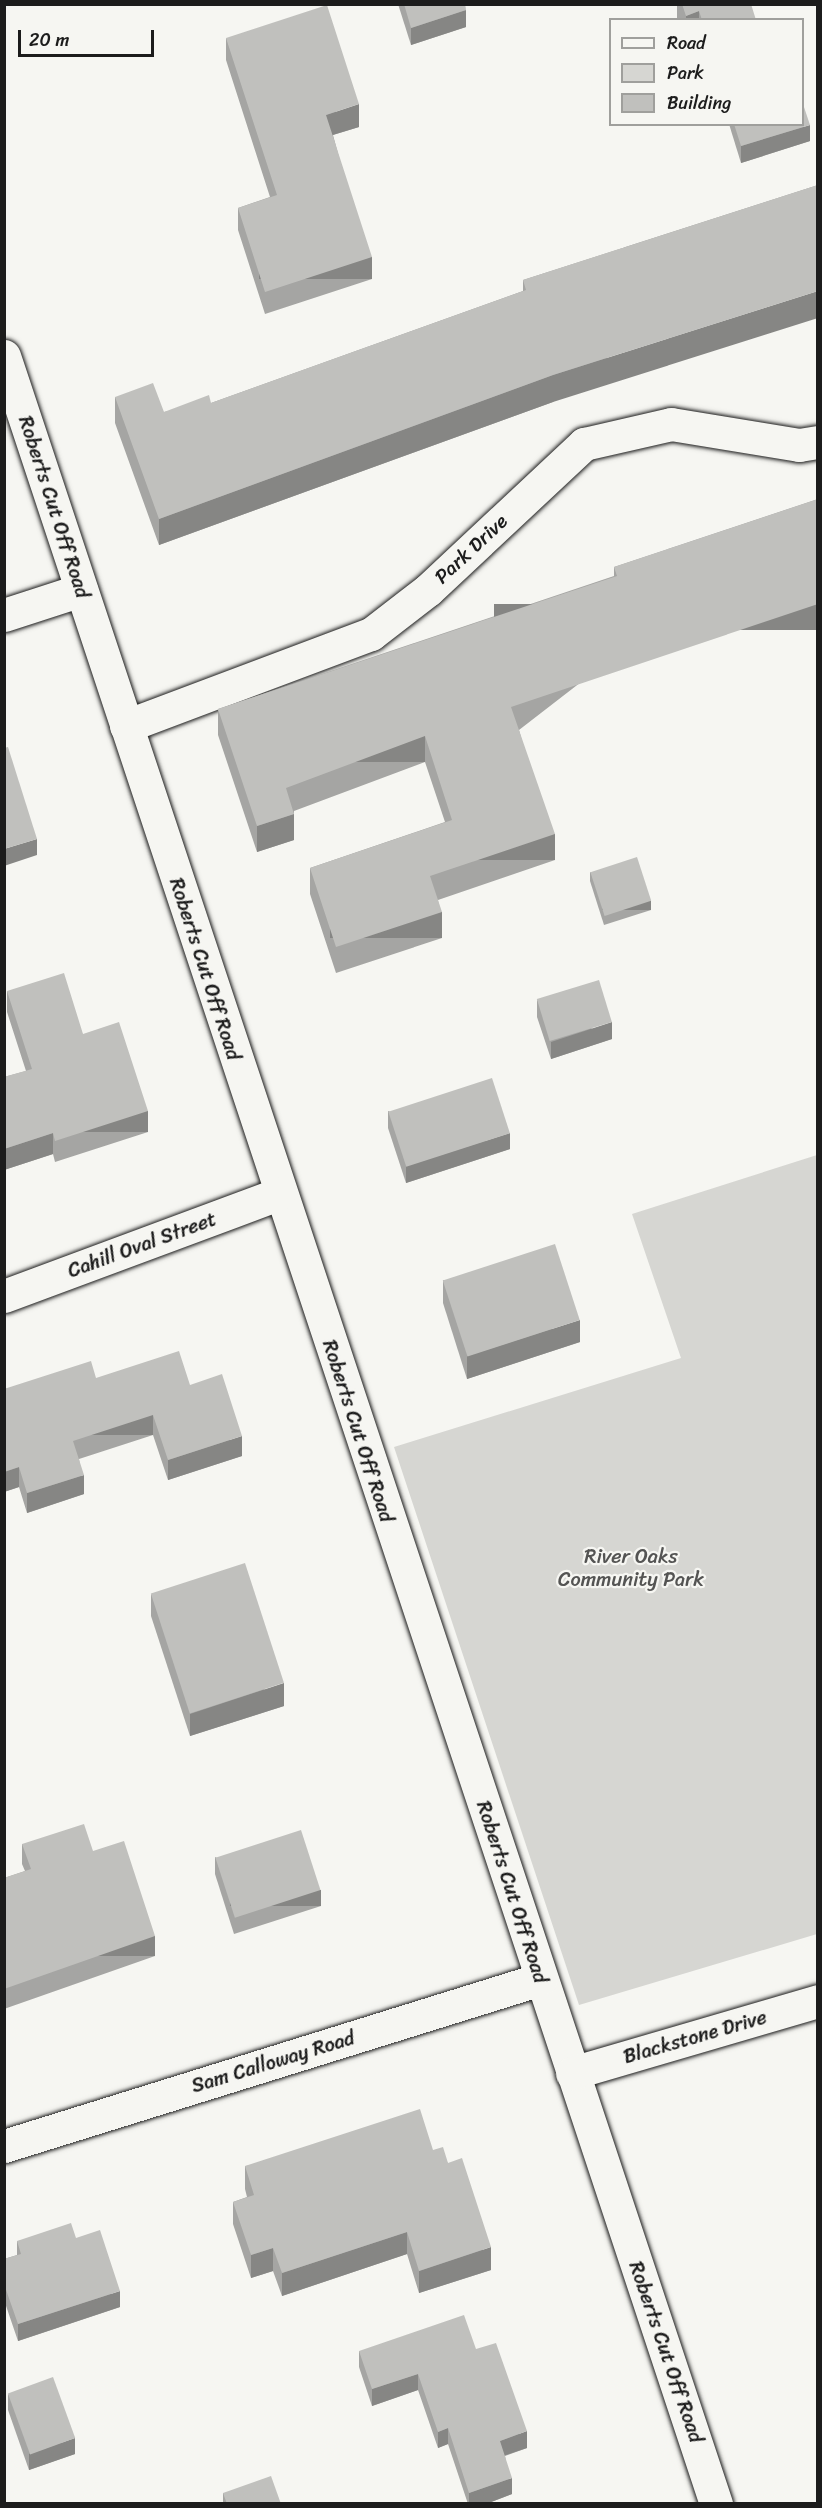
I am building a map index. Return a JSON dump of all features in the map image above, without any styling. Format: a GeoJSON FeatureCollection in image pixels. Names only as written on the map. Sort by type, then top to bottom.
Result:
{"type":"FeatureCollection","features":[{"type":"Feature","properties":{"kind":"street","name":"Roberts Cut Off Road"},"geometry":{"type":"LineString","coordinates":[[4,356],[279,1194],[716,2504]]}},
{"type":"Feature","properties":{"kind":"street","name":"Park Drive"},"geometry":{"type":"LineString","coordinates":[[126,726],[371,634],[436,582],[584,444],[671,424],[799,445],[818,442]]}},
{"type":"Feature","properties":{"kind":"street"},"geometry":{"type":"LineString","coordinates":[[4,615],[81,590]]}},
{"type":"Feature","properties":{"kind":"street","name":"Cahill Oval Street"},"geometry":{"type":"LineString","coordinates":[[4,1296],[279,1194]]}},
{"type":"Feature","properties":{"kind":"street","name":"Sam Calloway Road"},"geometry":{"type":"LineString","coordinates":[[4,2146],[541,1979]]}},
{"type":"Feature","properties":{"kind":"street","name":"Blackstone Drive"},"geometry":{"type":"LineString","coordinates":[[572,2073],[818,2001]]}},
{"type":"Feature","properties":{"kind":"green space","name":"River Oaks Community Park"},"geometry":{"type":"Polygon","coordinates":[[[817,1155],[817,1934],[579,2005],[394,1447],[681,1358],[632,1214],[817,1155]]]}},
{"type":"Feature","properties":{"kind":"building"},"geometry":{"type":"Polygon","coordinates":[[[404,4],[465,4],[466,10],[411,28],[404,4]]]}},
{"type":"Feature","properties":{"kind":"building"},"geometry":{"type":"Polygon","coordinates":[[[682,4],[751,4],[755,18],[701,18],[699,11],[686,16],[682,4]]]}},
{"type":"Feature","properties":{"kind":"building"},"geometry":{"type":"Polygon","coordinates":[[[327,5],[359,104],[326,115],[372,257],[265,292],[238,208],[277,195],[226,38],[327,5]]]}},
{"type":"Feature","properties":{"kind":"building"},"geometry":{"type":"Polygon","coordinates":[[[804,107],[810,125],[741,146],[735,126],[804,126],[804,107]]]}},
{"type":"Feature","properties":{"kind":"building"},"geometry":{"type":"Polygon","coordinates":[[[818,185],[818,291],[553,375],[159,519],[115,397],[153,383],[164,412],[209,395],[211,403],[526,290],[523,280],[818,185]]]}},
{"type":"Feature","properties":{"kind":"building"},"geometry":{"type":"Polygon","coordinates":[[[818,499],[818,604],[511,707],[555,834],[430,876],[442,912],[336,947],[310,868],[452,820],[425,736],[286,788],[294,814],[257,826],[218,709],[617,576],[614,567],[818,499]]]}},
{"type":"Feature","properties":{"kind":"building"},"geometry":{"type":"Polygon","coordinates":[[[8,747],[37,839],[4,849],[4,748],[8,747]]]}},
{"type":"Feature","properties":{"kind":"building"},"geometry":{"type":"Polygon","coordinates":[[[637,857],[651,901],[605,916],[590,872],[637,857]]]}},
{"type":"Feature","properties":{"kind":"building"},"geometry":{"type":"Polygon","coordinates":[[[64,973],[83,1034],[119,1022],[148,1111],[55,1141],[53,1133],[4,1149],[4,1077],[32,1069],[7,991],[64,973]]]}},
{"type":"Feature","properties":{"kind":"building"},"geometry":{"type":"Polygon","coordinates":[[[599,980],[612,1022],[550,1041],[537,999],[599,980]]]}},
{"type":"Feature","properties":{"kind":"building"},"geometry":{"type":"Polygon","coordinates":[[[492,1078],[510,1133],[406,1167],[388,1112],[492,1078]]]}},
{"type":"Feature","properties":{"kind":"building"},"geometry":{"type":"Polygon","coordinates":[[[555,1244],[580,1320],[467,1357],[443,1280],[555,1244]]]}},
{"type":"Feature","properties":{"kind":"building"},"geometry":{"type":"Polygon","coordinates":[[[179,1351],[190,1385],[222,1374],[242,1436],[168,1460],[153,1415],[73,1441],[84,1475],[27,1493],[19,1467],[4,1472],[4,1389],[91,1361],[96,1378],[179,1351]]]}},
{"type":"Feature","properties":{"kind":"building"},"geometry":{"type":"Polygon","coordinates":[[[245,1563],[284,1683],[190,1713],[151,1594],[245,1563]]]}},
{"type":"Feature","properties":{"kind":"building"},"geometry":{"type":"Polygon","coordinates":[[[84,1824],[93,1851],[124,1841],[155,1936],[4,1989],[4,1878],[31,1869],[22,1844],[84,1824]]]}},
{"type":"Feature","properties":{"kind":"building"},"geometry":{"type":"Polygon","coordinates":[[[301,1830],[320,1890],[235,1918],[215,1858],[301,1830]]]}},
{"type":"Feature","properties":{"kind":"building"},"geometry":{"type":"Polygon","coordinates":[[[420,2109],[433,2150],[443,2147],[448,2163],[462,2158],[491,2247],[419,2271],[407,2232],[282,2273],[273,2248],[251,2255],[233,2202],[254,2195],[245,2166],[420,2109]]]}},
{"type":"Feature","properties":{"kind":"building"},"geometry":{"type":"Polygon","coordinates":[[[71,2223],[76,2238],[100,2230],[120,2291],[18,2324],[4,2284],[4,2259],[21,2254],[17,2241],[71,2223]]]}},
{"type":"Feature","properties":{"kind":"building"},"geometry":{"type":"Polygon","coordinates":[[[464,2315],[476,2349],[496,2343],[527,2431],[500,2441],[512,2478],[469,2493],[448,2428],[438,2432],[418,2374],[372,2389],[359,2351],[464,2315]]]}},
{"type":"Feature","properties":{"kind":"building"},"geometry":{"type":"Polygon","coordinates":[[[53,2377],[75,2438],[30,2454],[8,2393],[53,2377]]]}},
{"type":"Feature","properties":{"kind":"building"},"geometry":{"type":"Polygon","coordinates":[[[271,2476],[281,2504],[227,2504],[223,2493],[271,2476]]]}}]}
